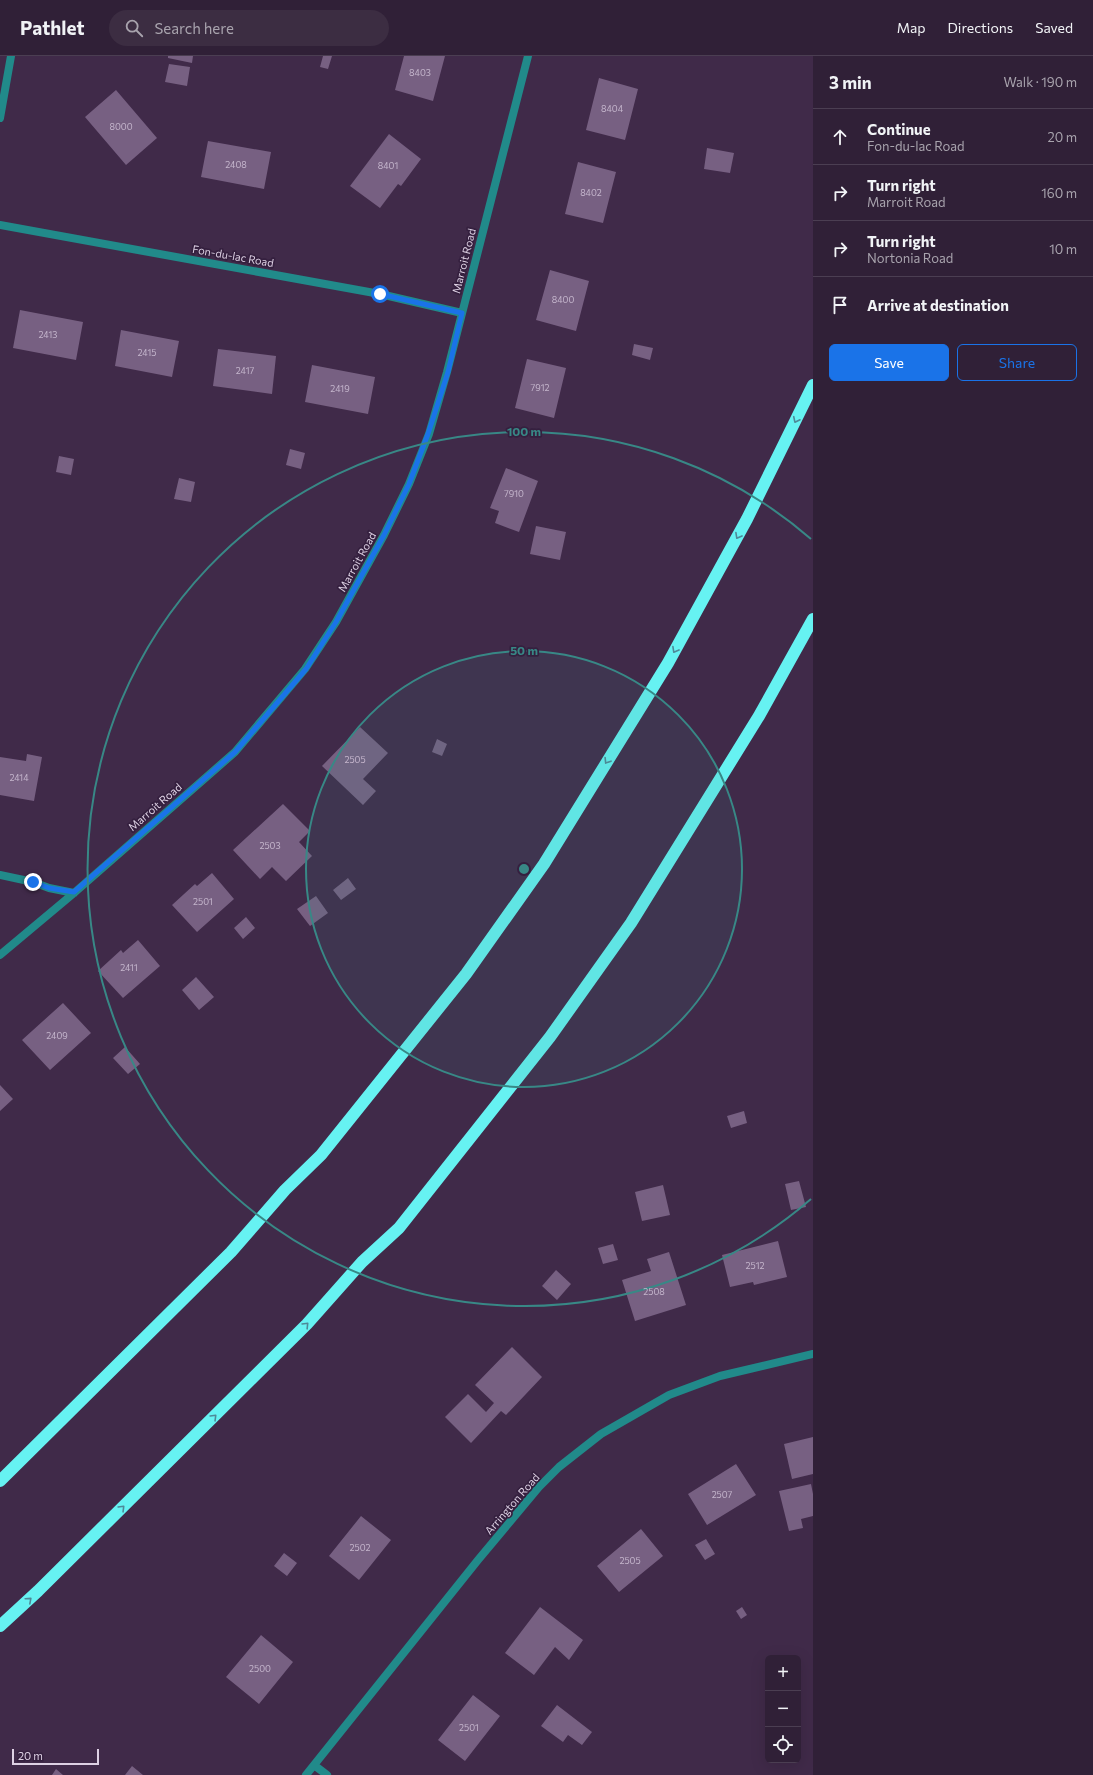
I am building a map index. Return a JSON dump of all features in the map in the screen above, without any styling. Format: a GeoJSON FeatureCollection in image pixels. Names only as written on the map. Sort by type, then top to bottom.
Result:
{"type":"FeatureCollection","features":[{"type":"Feature","properties":{"kind":"highway"},"geometry":{"type":"LineString","coordinates":[[0,1481],[231,1252],[285,1190],[321,1155],[466,974],[544,864],[668,662],[748,519],[813,385]]}},
{"type":"Feature","properties":{"kind":"highway"},"geometry":{"type":"LineString","coordinates":[[0,1626],[38,1592],[302,1329],[362,1262],[399,1228],[550,1037],[631,923],[759,716],[813,619]]}},
{"type":"Feature","properties":{"kind":"street"},"geometry":{"type":"LineString","coordinates":[[0,118],[11,56]]}},
{"type":"Feature","properties":{"kind":"street","name":"Marroit Road"},"geometry":{"type":"LineString","coordinates":[[0,955],[235,752],[306,669],[336,622],[384,535],[409,484],[428,434],[448,372],[528,56]]}},
{"type":"Feature","properties":{"kind":"street","name":"Fon-du-lac Road"},"geometry":{"type":"LineString","coordinates":[[0,224],[380,294],[462,313]]}},
{"type":"Feature","properties":{"kind":"street"},"geometry":{"type":"LineString","coordinates":[[0,875],[33,882],[49,888],[74,892]]}},
{"type":"Feature","properties":{"kind":"street","name":"Arrington Road"},"geometry":{"type":"LineString","coordinates":[[306,1775],[478,1560],[539,1487],[559,1467],[602,1434],[669,1395],[720,1376],[813,1354]]}},
{"type":"Feature","properties":{"kind":"street"},"geometry":{"type":"LineString","coordinates":[[314,1765],[327,1775]]}},
{"type":"Feature","properties":{"kind":"building"},"geometry":{"type":"Polygon","coordinates":[[[168,56],[193,56],[192,63],[168,58],[168,56]]]}},
{"type":"Feature","properties":{"kind":"building"},"geometry":{"type":"Polygon","coordinates":[[[323,56],[332,56],[328,69],[320,67],[323,56]]]}},
{"type":"Feature","properties":{"kind":"building"},"geometry":{"type":"Polygon","coordinates":[[[404,56],[445,56],[433,101],[395,90],[404,56]]]}},
{"type":"Feature","properties":{"kind":"building"},"geometry":{"type":"Polygon","coordinates":[[[169,64],[190,67],[187,86],[165,82],[169,64]]]}},
{"type":"Feature","properties":{"kind":"building"},"geometry":{"type":"Polygon","coordinates":[[[599,78],[638,89],[625,140],[586,130],[599,78]]]}},
{"type":"Feature","properties":{"kind":"building"},"geometry":{"type":"Polygon","coordinates":[[[116,90],[157,138],[126,165],[85,117],[116,90]]]}},
{"type":"Feature","properties":{"kind":"building"},"geometry":{"type":"Polygon","coordinates":[[[389,134],[421,159],[401,186],[398,184],[380,208],[350,186],[389,134]]]}},
{"type":"Feature","properties":{"kind":"building"},"geometry":{"type":"Polygon","coordinates":[[[208,141],[271,152],[264,189],[201,177],[208,141]]]}},
{"type":"Feature","properties":{"kind":"building"},"geometry":{"type":"Polygon","coordinates":[[[707,148],[734,153],[730,173],[704,169],[707,148]]]}},
{"type":"Feature","properties":{"kind":"building"},"geometry":{"type":"Polygon","coordinates":[[[578,162],[616,172],[603,223],[565,214],[578,162]]]}},
{"type":"Feature","properties":{"kind":"building"},"geometry":{"type":"Polygon","coordinates":[[[550,270],[589,281],[576,331],[536,320],[550,270]]]}},
{"type":"Feature","properties":{"kind":"building"},"geometry":{"type":"Polygon","coordinates":[[[20,310],[83,322],[76,360],[13,348],[20,310]]]}},
{"type":"Feature","properties":{"kind":"building"},"geometry":{"type":"Polygon","coordinates":[[[121,330],[179,341],[172,377],[115,366],[121,330]]]}},
{"type":"Feature","properties":{"kind":"building"},"geometry":{"type":"Polygon","coordinates":[[[634,344],[653,348],[650,360],[632,355],[634,344]]]}},
{"type":"Feature","properties":{"kind":"building"},"geometry":{"type":"Polygon","coordinates":[[[218,349],[276,356],[272,394],[213,386],[218,349]]]}},
{"type":"Feature","properties":{"kind":"building"},"geometry":{"type":"Polygon","coordinates":[[[527,359],[566,368],[554,418],[515,408],[527,359]]]}},
{"type":"Feature","properties":{"kind":"building"},"geometry":{"type":"Polygon","coordinates":[[[312,365],[375,377],[368,414],[305,402],[312,365]]]}},
{"type":"Feature","properties":{"kind":"building"},"geometry":{"type":"Polygon","coordinates":[[[290,449],[305,453],[301,469],[286,465],[290,449]]]}},
{"type":"Feature","properties":{"kind":"building"},"geometry":{"type":"Polygon","coordinates":[[[59,456],[74,459],[71,475],[56,472],[59,456]]]}},
{"type":"Feature","properties":{"kind":"building"},"geometry":{"type":"Polygon","coordinates":[[[506,468],[538,481],[519,532],[495,523],[499,511],[490,508],[506,468]]]}},
{"type":"Feature","properties":{"kind":"building"},"geometry":{"type":"Polygon","coordinates":[[[179,478],[195,482],[191,502],[174,499],[179,478]]]}},
{"type":"Feature","properties":{"kind":"building"},"geometry":{"type":"Polygon","coordinates":[[[536,526],[566,532],[560,560],[530,554],[536,526]]]}},
{"type":"Feature","properties":{"kind":"building"},"geometry":{"type":"Polygon","coordinates":[[[360,727],[388,753],[363,779],[376,791],[363,805],[322,766],[360,727]]]}},
{"type":"Feature","properties":{"kind":"building"},"geometry":{"type":"Polygon","coordinates":[[[437,739],[447,744],[442,756],[432,752],[437,739]]]}},
{"type":"Feature","properties":{"kind":"building"},"geometry":{"type":"Polygon","coordinates":[[[27,754],[42,757],[34,801],[0,795],[0,757],[26,761],[27,754]]]}},
{"type":"Feature","properties":{"kind":"building"},"geometry":{"type":"Polygon","coordinates":[[[283,804],[310,831],[299,842],[312,856],[286,881],[272,867],[260,879],[233,850],[283,804]]]}},
{"type":"Feature","properties":{"kind":"building"},"geometry":{"type":"Polygon","coordinates":[[[212,873],[234,899],[197,932],[172,905],[195,884],[197,886],[212,873]]]}},
{"type":"Feature","properties":{"kind":"building"},"geometry":{"type":"Polygon","coordinates":[[[348,878],[356,889],[341,900],[333,890],[348,878]]]}},
{"type":"Feature","properties":{"kind":"building"},"geometry":{"type":"Polygon","coordinates":[[[316,896],[328,913],[310,926],[297,909],[316,896]]]}},
{"type":"Feature","properties":{"kind":"building"},"geometry":{"type":"Polygon","coordinates":[[[246,917],[255,928],[243,939],[234,928],[246,917]]]}},
{"type":"Feature","properties":{"kind":"building"},"geometry":{"type":"Polygon","coordinates":[[[138,940],[160,966],[123,998],[98,971],[121,950],[123,953],[138,940]]]}},
{"type":"Feature","properties":{"kind":"building"},"geometry":{"type":"Polygon","coordinates":[[[196,977],[214,997],[199,1010],[182,990],[196,977]]]}},
{"type":"Feature","properties":{"kind":"building"},"geometry":{"type":"Polygon","coordinates":[[[63,1003],[91,1033],[50,1070],[22,1040],[63,1003]]]}},
{"type":"Feature","properties":{"kind":"building"},"geometry":{"type":"Polygon","coordinates":[[[125,1047],[140,1064],[128,1074],[113,1058],[125,1047]]]}},
{"type":"Feature","properties":{"kind":"building"},"geometry":{"type":"Polygon","coordinates":[[[0,1085],[13,1099],[0,1111],[0,1085]]]}},
{"type":"Feature","properties":{"kind":"building"},"geometry":{"type":"Polygon","coordinates":[[[744,1111],[747,1123],[731,1128],[727,1116],[744,1111]]]}},
{"type":"Feature","properties":{"kind":"building"},"geometry":{"type":"Polygon","coordinates":[[[799,1181],[806,1207],[791,1210],[785,1184],[799,1181]]]}},
{"type":"Feature","properties":{"kind":"building"},"geometry":{"type":"Polygon","coordinates":[[[663,1185],[670,1215],[642,1221],[635,1192],[663,1185]]]}},
{"type":"Feature","properties":{"kind":"building"},"geometry":{"type":"Polygon","coordinates":[[[778,1241],[787,1277],[754,1285],[753,1282],[730,1287],[722,1255],[778,1241]]]}},
{"type":"Feature","properties":{"kind":"building"},"geometry":{"type":"Polygon","coordinates":[[[613,1244],[618,1260],[603,1264],[598,1248],[613,1244]]]}},
{"type":"Feature","properties":{"kind":"building"},"geometry":{"type":"Polygon","coordinates":[[[669,1252],[686,1305],[635,1321],[622,1280],[651,1271],[647,1259],[669,1252]]]}},
{"type":"Feature","properties":{"kind":"building"},"geometry":{"type":"Polygon","coordinates":[[[556,1270],[571,1284],[557,1300],[542,1286],[556,1270]]]}},
{"type":"Feature","properties":{"kind":"building"},"geometry":{"type":"Polygon","coordinates":[[[512,1347],[542,1377],[506,1415],[501,1411],[471,1443],[445,1417],[468,1394],[486,1412],[494,1403],[475,1385],[512,1347]]]}},
{"type":"Feature","properties":{"kind":"building"},"geometry":{"type":"Polygon","coordinates":[[[813,1437],[813,1474],[792,1479],[784,1444],[813,1437]]]}},
{"type":"Feature","properties":{"kind":"building"},"geometry":{"type":"Polygon","coordinates":[[[736,1464],[756,1495],[707,1525],[688,1494],[736,1464]]]}},
{"type":"Feature","properties":{"kind":"building"},"geometry":{"type":"Polygon","coordinates":[[[811,1484],[813,1494],[813,1516],[801,1519],[803,1528],[789,1531],[779,1491],[811,1484]]]}},
{"type":"Feature","properties":{"kind":"building"},"geometry":{"type":"Polygon","coordinates":[[[361,1516],[391,1540],[359,1580],[329,1556],[361,1516]]]}},
{"type":"Feature","properties":{"kind":"building"},"geometry":{"type":"Polygon","coordinates":[[[641,1529],[663,1556],[619,1592],[597,1566],[641,1529]]]}},
{"type":"Feature","properties":{"kind":"building"},"geometry":{"type":"Polygon","coordinates":[[[706,1539],[715,1554],[705,1560],[695,1545],[706,1539]]]}},
{"type":"Feature","properties":{"kind":"building"},"geometry":{"type":"Polygon","coordinates":[[[284,1553],[297,1563],[287,1576],[274,1566],[284,1553]]]}},
{"type":"Feature","properties":{"kind":"building"},"geometry":{"type":"Polygon","coordinates":[[[540,1607],[583,1640],[569,1660],[555,1647],[534,1675],[505,1653],[540,1607]]]}},
{"type":"Feature","properties":{"kind":"building"},"geometry":{"type":"Polygon","coordinates":[[[742,1607],[747,1615],[741,1619],[736,1611],[742,1607]]]}},
{"type":"Feature","properties":{"kind":"building"},"geometry":{"type":"Polygon","coordinates":[[[261,1635],[293,1662],[259,1704],[226,1677],[261,1635]]]}},
{"type":"Feature","properties":{"kind":"building"},"geometry":{"type":"Polygon","coordinates":[[[473,1695],[500,1716],[465,1761],[438,1740],[473,1695]]]}},
{"type":"Feature","properties":{"kind":"building"},"geometry":{"type":"Polygon","coordinates":[[[557,1705],[592,1732],[582,1745],[568,1735],[563,1742],[541,1726],[557,1705]]]}},
{"type":"Feature","properties":{"kind":"building"},"geometry":{"type":"Polygon","coordinates":[[[132,1766],[143,1775],[125,1775],[132,1766]]]}},
{"type":"Feature","properties":{"kind":"building"},"geometry":{"type":"Polygon","coordinates":[[[56,1769],[63,1775],[52,1775],[56,1769]]]}},
{"type":"Feature","properties":{"kind":"route"},"geometry":{"type":"LineString","coordinates":[[33,882],[49,888],[74,892],[235,752],[306,669],[336,622],[384,535],[409,484],[428,434],[448,372],[462,313],[380,294]]}}]}
